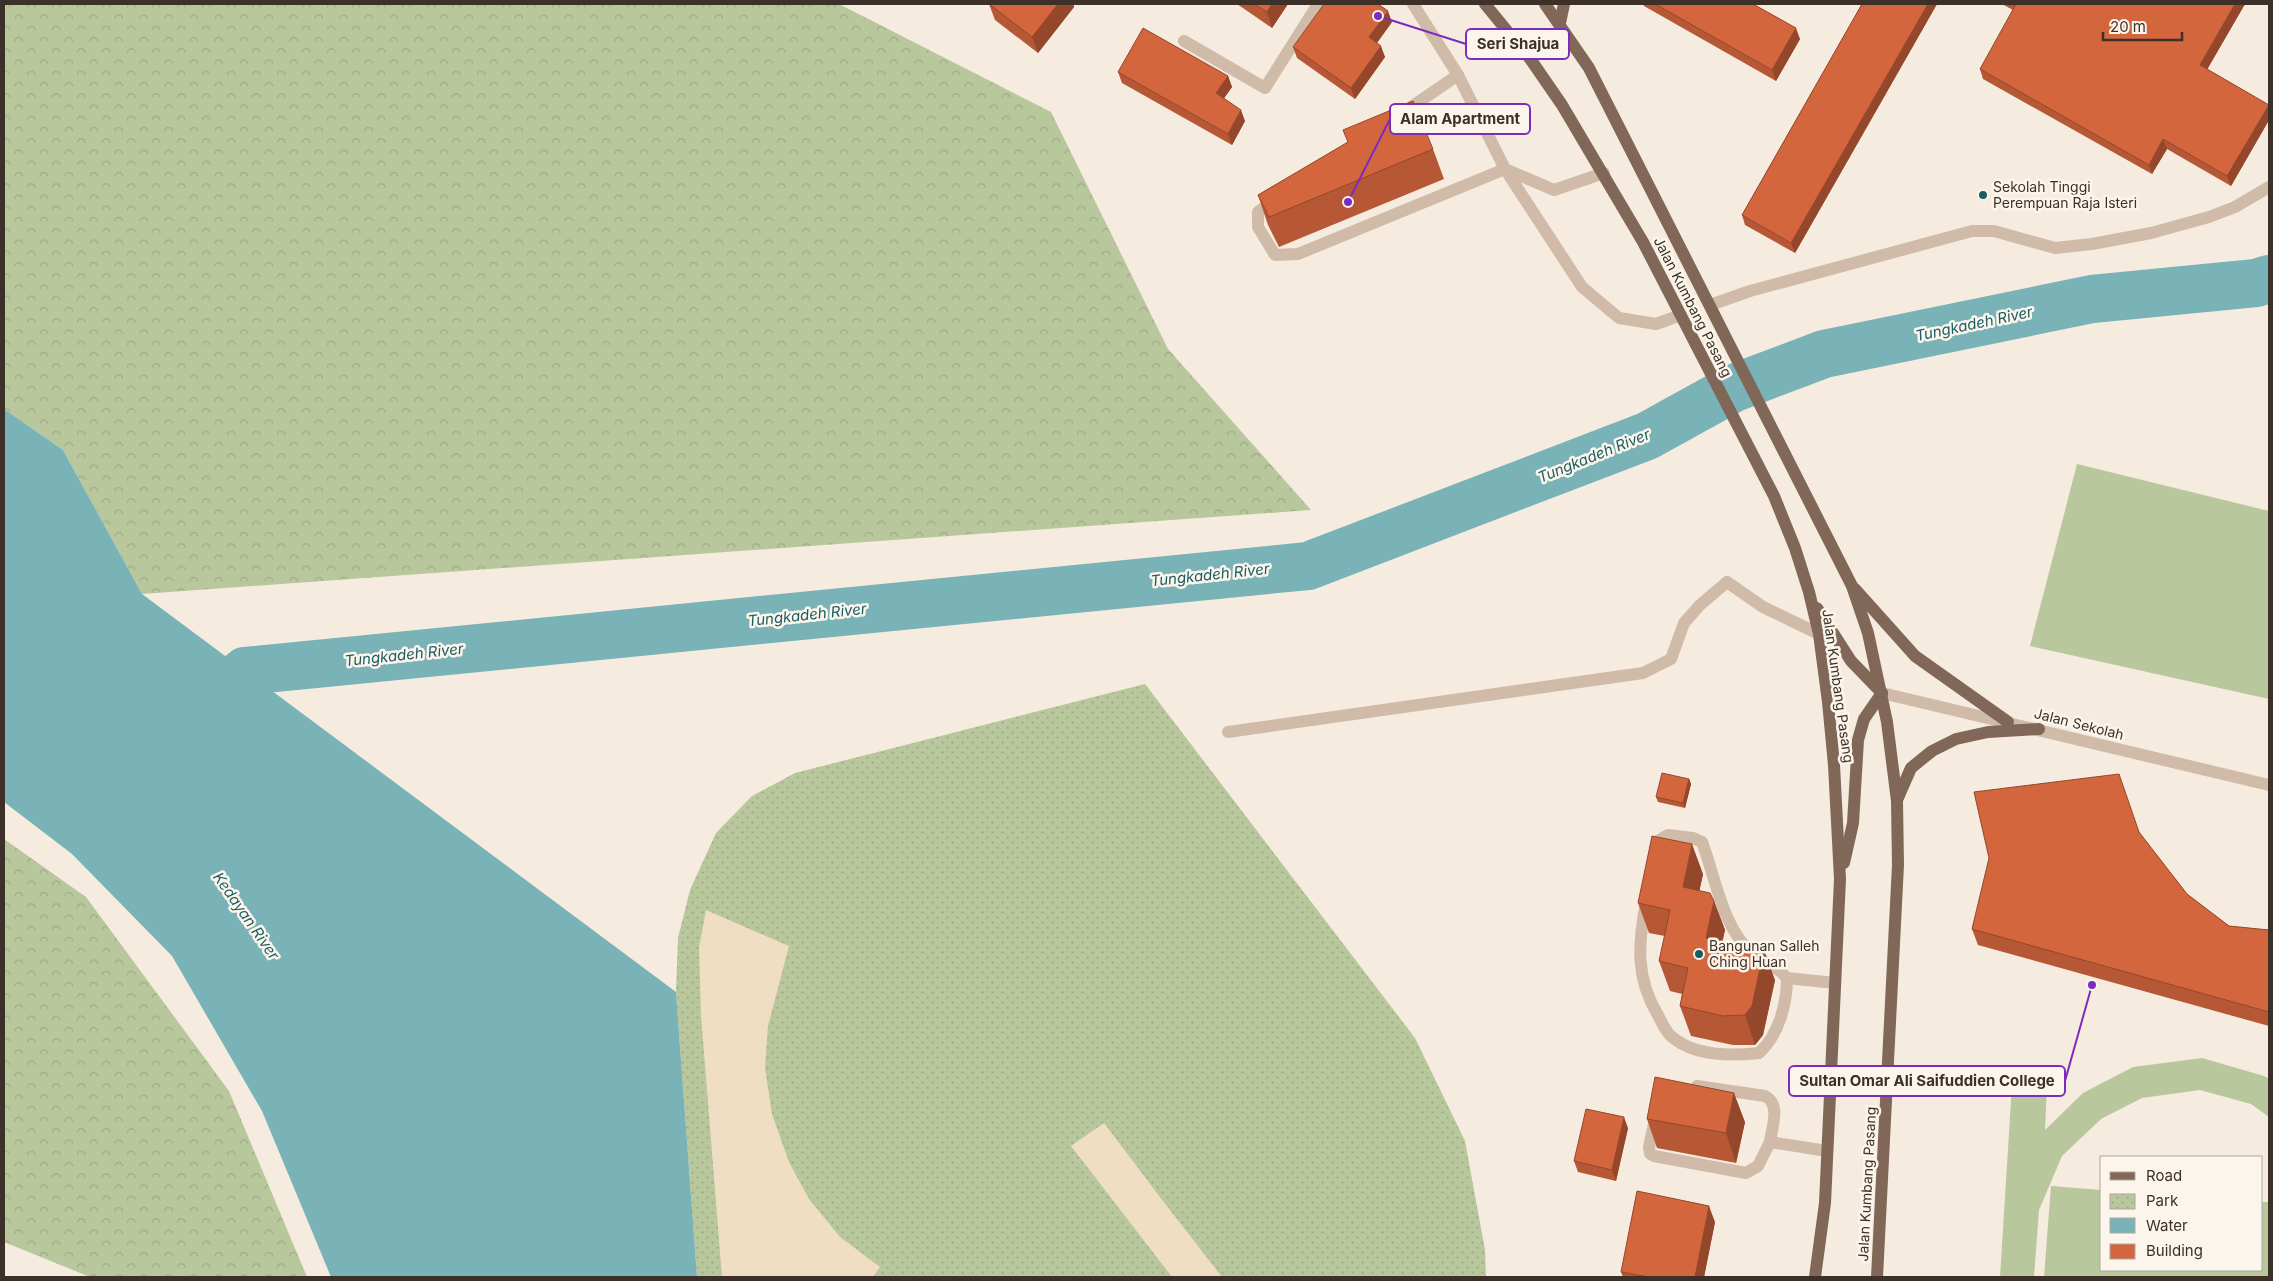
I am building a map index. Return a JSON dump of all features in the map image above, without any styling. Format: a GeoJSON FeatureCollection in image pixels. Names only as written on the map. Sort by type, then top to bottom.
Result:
{"type":"FeatureCollection","features":[{"type":"Feature","properties":{"kind":"main road","name":"Jalan Kumbang Pasang"},"geometry":{"type":"LineString","coordinates":[[1486,4],[1536,68],[1604,173],[1643,242],[1774,496],[1795,548],[1809,592],[1819,634],[1834,765],[1840,879],[1825,1203],[1813,1275]]}},
{"type":"Feature","properties":{"kind":"main road","name":"Jalan Kumbang Pasang"},"geometry":{"type":"LineString","coordinates":[[1545,4],[1590,68],[1852,586],[1868,633],[1882,693],[1892,752],[1897,801],[1898,865],[1877,1277]]}},
{"type":"Feature","properties":{"kind":"main road"},"geometry":{"type":"LineString","coordinates":[[1560,23],[1564,4]]}},
{"type":"Feature","properties":{"kind":"main road"},"geometry":{"type":"LineString","coordinates":[[1852,586],[1915,656],[2008,722]]}},
{"type":"Feature","properties":{"kind":"main road"},"geometry":{"type":"LineString","coordinates":[[1809,592],[1851,661],[1882,693],[1864,719],[1858,740],[1853,823],[1840,879]]}},
{"type":"Feature","properties":{"kind":"main road"},"geometry":{"type":"LineString","coordinates":[[1897,801],[1911,768],[1932,750],[1956,739],[1988,732],[2039,729]]}},
{"type":"Feature","properties":{"kind":"street"},"geometry":{"type":"LineString","coordinates":[[1184,41],[1265,88],[1318,4]]}},
{"type":"Feature","properties":{"kind":"street"},"geometry":{"type":"LineString","coordinates":[[1413,4],[1458,75],[1505,169],[1582,287],[1620,318],[1656,324],[1681,315]]}},
{"type":"Feature","properties":{"kind":"street"},"geometry":{"type":"LineString","coordinates":[[1386,124],[1458,75]]}},
{"type":"Feature","properties":{"kind":"street"},"geometry":{"type":"LineString","coordinates":[[1282,195],[1258,212],[1258,227],[1275,255],[1298,254],[1505,169],[1554,190],[1604,173]]}},
{"type":"Feature","properties":{"kind":"street"},"geometry":{"type":"LineString","coordinates":[[1710,305],[1750,291],[1972,231],[1994,231],[2055,248],[2151,234],[2209,218],[2235,207],[2269,187]]}},
{"type":"Feature","properties":{"kind":"street"},"geometry":{"type":"LineString","coordinates":[[1228,732],[1643,673],[1671,659],[1684,623],[1700,605],[1727,582],[1763,607],[1819,634]]}},
{"type":"Feature","properties":{"kind":"street","name":"Jalan Sekolah"},"geometry":{"type":"LineString","coordinates":[[1882,693],[2269,785]]}},
{"type":"Feature","properties":{"kind":"street"},"geometry":{"type":"LineString","coordinates":[[1649,888],[1640,936],[1640,964],[1649,1001],[1670,1036],[1693,1049],[1716,1054],[1760,1053],[1782,1017],[1787,994],[1787,978],[1778,967],[1753,954],[1736,934],[1724,907],[1702,842],[1693,838],[1663,836],[1658,841],[1653,869]]}},
{"type":"Feature","properties":{"kind":"street"},"geometry":{"type":"LineString","coordinates":[[1787,978],[1835,983]]}},
{"type":"Feature","properties":{"kind":"street"},"geometry":{"type":"LineString","coordinates":[[1657,1110],[1649,1147],[1650,1154],[1746,1173],[1758,1166],[1770,1142],[1775,1105],[1771,1099],[1765,1096],[1680,1084]]}},
{"type":"Feature","properties":{"kind":"street"},"geometry":{"type":"LineString","coordinates":[[1770,1142],[1827,1150]]}},
{"type":"Feature","properties":{"kind":"green space"},"geometry":{"type":"Polygon","coordinates":[[[4,4],[839,4],[1051,112],[1168,349],[1311,510],[142,594],[63,450],[4,409],[4,4]]]}},
{"type":"Feature","properties":{"kind":"green space"},"geometry":{"type":"Polygon","coordinates":[[[2077,464],[2269,511],[2269,699],[2030,646],[2077,464]]]}},
{"type":"Feature","properties":{"kind":"green space"},"geometry":{"type":"Polygon","coordinates":[[[1145,684],[1415,1038],[1465,1141],[1485,1250],[1486,1277],[697,1277],[676,992],[678,938],[690,890],[716,833],[752,796],[795,773],[1145,684]]]}},
{"type":"Feature","properties":{"kind":"green space"},"geometry":{"type":"Polygon","coordinates":[[[4,839],[86,897],[229,1091],[307,1277],[90,1277],[4,1242],[4,839]]]}},
{"type":"Feature","properties":{"kind":"green space"},"geometry":{"type":"Polygon","coordinates":[[[2202,1058],[2269,1079],[2269,1117],[2251,1104],[2200,1090],[2142,1098],[2101,1119],[2062,1156],[2039,1210],[2034,1277],[2000,1277],[2012,1085],[2047,1087],[2045,1130],[2083,1093],[2133,1067],[2202,1058]]]}},
{"type":"Feature","properties":{"kind":"green space"},"geometry":{"type":"Polygon","coordinates":[[[2051,1186],[2100,1190],[2100,1271],[2263,1271],[2263,1202],[2269,1202],[2269,1277],[2044,1277],[2051,1186]]]}},
{"type":"Feature","properties":{"kind":"shaded area"},"geometry":{"type":"Polygon","coordinates":[[[706,910],[789,946],[768,1026],[765,1068],[772,1114],[789,1162],[809,1199],[840,1237],[880,1267],[873,1277],[722,1277],[701,1016],[699,947],[706,910]]]}},
{"type":"Feature","properties":{"kind":"shaded area"},"geometry":{"type":"Polygon","coordinates":[[[1104,1123],[1222,1277],[1172,1277],[1071,1146],[1104,1123]]]}},
{"type":"Feature","properties":{"kind":"water","name":"Kedayan River"},"geometry":{"type":"Polygon","coordinates":[[[4,409],[63,450],[142,594],[676,992],[697,1277],[331,1277],[262,1111],[172,956],[72,854],[4,802],[4,409]]]}},
{"type":"Feature","properties":{"kind":"building"},"geometry":{"type":"Polygon","coordinates":[[[989,4],[1058,4],[1032,37],[989,4]]]}},
{"type":"Feature","properties":{"kind":"building"},"geometry":{"type":"Polygon","coordinates":[[[1254,4],[1272,4],[1267,12],[1254,4]]]}},
{"type":"Feature","properties":{"kind":"building"},"geometry":{"type":"Polygon","coordinates":[[[1324,4],[1378,4],[1388,11],[1369,37],[1381,46],[1351,88],[1293,47],[1324,4]]]}},
{"type":"Feature","properties":{"kind":"building"},"geometry":{"type":"Polygon","coordinates":[[[1655,4],[1753,4],[1796,28],[1772,70],[1655,4]]]}},
{"type":"Feature","properties":{"kind":"building"},"geometry":{"type":"Polygon","coordinates":[[[1862,4],[1928,4],[1791,243],[1742,215],[1862,4]]]}},
{"type":"Feature","properties":{"kind":"building"},"geometry":{"type":"Polygon","coordinates":[[[2016,4],[2235,4],[2200,65],[2269,105],[2227,176],[2163,139],[2149,165],[1980,69],[2016,4]]]}},
{"type":"Feature","properties":{"kind":"building"},"geometry":{"type":"Polygon","coordinates":[[[1143,28],[1228,76],[1216,93],[1241,110],[1228,134],[1118,72],[1143,28]]]}},
{"type":"Feature","properties":{"kind":"building"},"geometry":{"type":"Polygon","coordinates":[[[1413,101],[1433,149],[1269,217],[1258,195],[1348,142],[1343,130],[1413,101]]]}},
{"type":"Feature","properties":{"kind":"building"},"geometry":{"type":"Polygon","coordinates":[[[1662,773],[1689,779],[1683,803],[1656,797],[1662,773]]]}},
{"type":"Feature","properties":{"kind":"building"},"geometry":{"type":"Polygon","coordinates":[[[2119,774],[2139,832],[2187,894],[2229,926],[2269,930],[2269,1012],[1972,929],[1989,858],[1974,792],[2119,774]]]}},
{"type":"Feature","properties":{"kind":"building","name":"Bangunan Salleh Ching Huan"},"geometry":{"type":"Polygon","coordinates":[[[1652,836],[1692,844],[1683,887],[1710,893],[1714,901],[1706,938],[1764,950],[1752,1006],[1745,1015],[1723,1016],[1680,1006],[1688,968],[1659,961],[1670,910],[1638,903],[1652,836]]]}},
{"type":"Feature","properties":{"kind":"building"},"geometry":{"type":"Polygon","coordinates":[[[1655,1077],[1734,1093],[1726,1133],[1647,1119],[1655,1077]]]}},
{"type":"Feature","properties":{"kind":"building"},"geometry":{"type":"Polygon","coordinates":[[[1586,1109],[1624,1117],[1612,1170],[1574,1161],[1586,1109]]]}},
{"type":"Feature","properties":{"kind":"building"},"geometry":{"type":"Polygon","coordinates":[[[1637,1191],[1709,1206],[1695,1277],[1649,1277],[1621,1272],[1637,1191]]]}},
{"type":"Feature","properties":{"kind":"waterway","name":"Tungkadeh River"},"geometry":{"type":"LineString","coordinates":[[193,712],[245,671],[1308,566],[1647,436],[1734,388],[1824,354],[2092,299],[2256,283],[2269,279]]}},
{"type":"Feature","properties":{"kind":"place","name":"Seri Shajua"},"geometry":{"type":"Point","coordinates":[1378,16]}},
{"type":"Feature","properties":{"kind":"place","name":"Sekolah Tinggi Perempuan Raja Isteri"},"geometry":{"type":"Point","coordinates":[1983,195]}},
{"type":"Feature","properties":{"kind":"place","name":"Alam Apartment"},"geometry":{"type":"Point","coordinates":[1348,202]}},
{"type":"Feature","properties":{"kind":"place","name":"Bangunan Salleh Ching Huan"},"geometry":{"type":"Point","coordinates":[1699,954]}},
{"type":"Feature","properties":{"kind":"place","name":"Sultan Omar Ali Saifuddien College"},"geometry":{"type":"Point","coordinates":[2092,985]}}]}
